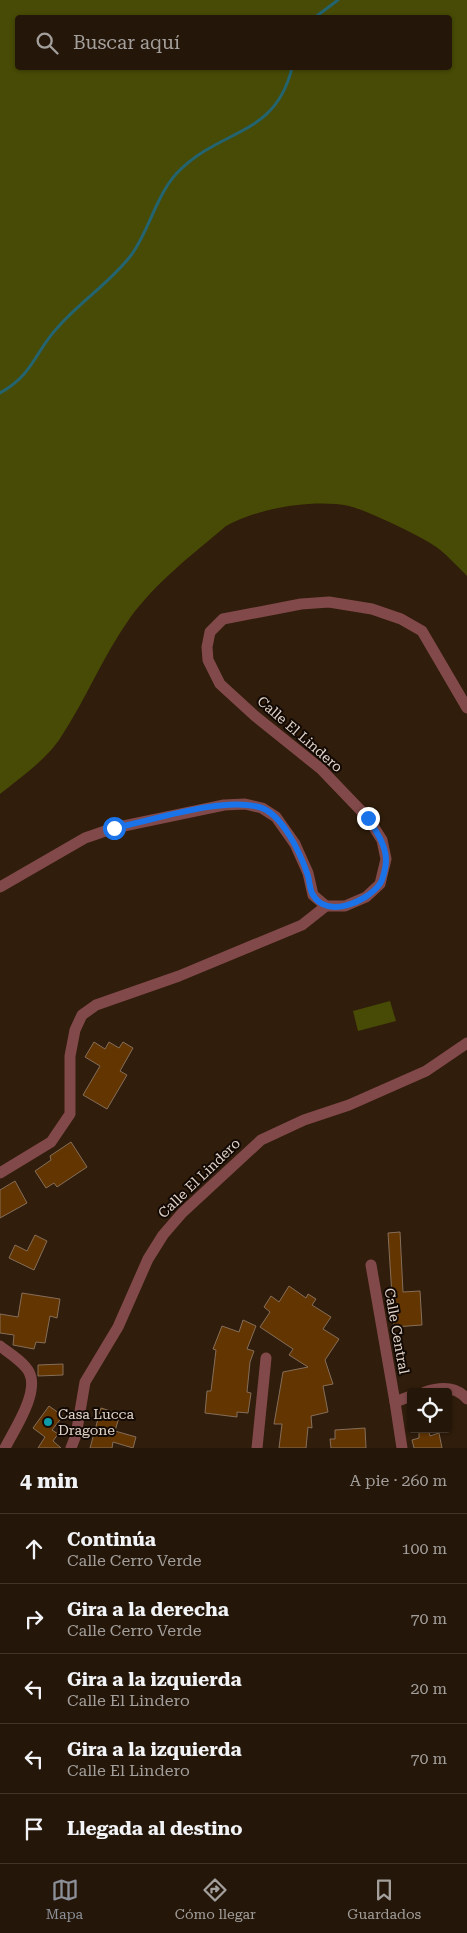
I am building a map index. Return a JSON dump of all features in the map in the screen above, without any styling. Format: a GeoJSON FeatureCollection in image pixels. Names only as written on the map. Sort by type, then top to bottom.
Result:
{"type":"FeatureCollection","features":[{"type":"Feature","properties":{"kind":"street","name":"Calle El Lindero"},"geometry":{"type":"LineString","coordinates":[[326,906],[345,906],[366,897],[380,884],[386,860],[382,840],[368,818],[321,769],[255,716],[220,684],[208,660],[207,647],[210,632],[223,619],[301,604],[329,602],[372,609],[401,618],[422,631],[467,708]]}},
{"type":"Feature","properties":{"kind":"street"},"geometry":{"type":"LineString","coordinates":[[0,887],[85,838],[114,828],[224,805],[245,804],[262,808],[276,817],[295,844],[308,873],[313,895],[326,906],[302,925],[179,976],[96,1005],[82,1015],[75,1030],[70,1056],[70,1114],[51,1142],[0,1173]]}},
{"type":"Feature","properties":{"kind":"street","name":"Calle El Lindero"},"geometry":{"type":"LineString","coordinates":[[71,1448],[76,1435],[85,1382],[118,1327],[148,1259],[163,1235],[182,1213],[261,1140],[304,1120],[349,1105],[426,1071],[467,1043]]}},
{"type":"Feature","properties":{"kind":"street","name":"Calle Central"},"geometry":{"type":"LineString","coordinates":[[371,1265],[402,1448]]}},
{"type":"Feature","properties":{"kind":"street"},"geometry":{"type":"LineString","coordinates":[[0,1346],[29,1372],[32,1382],[29,1402],[5,1448]]}},
{"type":"Feature","properties":{"kind":"street"},"geometry":{"type":"LineString","coordinates":[[257,1448],[266,1358]]}},
{"type":"Feature","properties":{"kind":"street"},"geometry":{"type":"LineString","coordinates":[[452,1390],[457,1390],[467,1399]]}},
{"type":"Feature","properties":{"kind":"street"},"geometry":{"type":"LineString","coordinates":[[395,1402],[407,1398]]}},
{"type":"Feature","properties":{"kind":"shaded area"},"geometry":{"type":"Polygon","coordinates":[[[0,0],[467,0],[467,576],[439,549],[422,538],[349,506],[319,504],[286,507],[254,514],[239,520],[226,526],[188,558],[140,605],[120,632],[70,723],[49,753],[0,794],[0,0]]]}},
{"type":"Feature","properties":{"kind":"shaded area"},"geometry":{"type":"Polygon","coordinates":[[[390,1001],[396,1021],[358,1031],[353,1011],[390,1001]]]}},
{"type":"Feature","properties":{"kind":"building"},"geometry":{"type":"Polygon","coordinates":[[[94,1042],[105,1049],[109,1042],[119,1048],[123,1042],[133,1048],[120,1071],[127,1075],[107,1109],[83,1095],[100,1066],[85,1057],[94,1042]]]}},
{"type":"Feature","properties":{"kind":"building"},"geometry":{"type":"Polygon","coordinates":[[[71,1142],[87,1167],[57,1187],[54,1183],[46,1188],[35,1171],[51,1160],[50,1156],[71,1142]]]}},
{"type":"Feature","properties":{"kind":"building"},"geometry":{"type":"Polygon","coordinates":[[[15,1181],[27,1203],[0,1218],[0,1190],[15,1181]]]}},
{"type":"Feature","properties":{"kind":"building"},"geometry":{"type":"Polygon","coordinates":[[[400,1232],[403,1292],[420,1291],[422,1325],[394,1327],[388,1233],[400,1232]]]}},
{"type":"Feature","properties":{"kind":"building"},"geometry":{"type":"Polygon","coordinates":[[[35,1235],[47,1241],[34,1270],[9,1258],[15,1245],[27,1251],[35,1235]]]}},
{"type":"Feature","properties":{"kind":"building"},"geometry":{"type":"Polygon","coordinates":[[[289,1286],[306,1298],[308,1294],[316,1299],[312,1305],[331,1317],[323,1329],[339,1339],[325,1360],[333,1384],[323,1386],[328,1412],[311,1416],[312,1428],[308,1427],[306,1448],[279,1448],[282,1424],[274,1424],[283,1372],[308,1367],[289,1355],[293,1349],[260,1327],[270,1312],[264,1307],[271,1296],[279,1302],[289,1286]]]}},
{"type":"Feature","properties":{"kind":"building"},"geometry":{"type":"Polygon","coordinates":[[[22,1293],[60,1299],[57,1318],[50,1316],[45,1343],[36,1342],[34,1349],[13,1345],[14,1335],[0,1333],[0,1314],[18,1317],[22,1293]]]}},
{"type":"Feature","properties":{"kind":"building"},"geometry":{"type":"Polygon","coordinates":[[[243,1320],[256,1326],[247,1349],[254,1351],[250,1362],[247,1392],[251,1393],[248,1413],[237,1412],[237,1417],[205,1413],[207,1391],[211,1391],[216,1350],[213,1349],[222,1326],[239,1332],[243,1320]]]}},
{"type":"Feature","properties":{"kind":"building"},"geometry":{"type":"Polygon","coordinates":[[[63,1364],[63,1375],[38,1376],[38,1365],[63,1364]]]}},
{"type":"Feature","properties":{"kind":"building","name":"Casa Lucca Dragone"},"geometry":{"type":"Polygon","coordinates":[[[49,1406],[63,1416],[52,1430],[58,1434],[53,1441],[61,1448],[38,1448],[45,1437],[33,1428],[49,1406]]]}},
{"type":"Feature","properties":{"kind":"building"},"geometry":{"type":"Polygon","coordinates":[[[101,1408],[120,1414],[115,1431],[136,1437],[133,1448],[113,1442],[112,1448],[90,1448],[101,1408]]]}},
{"type":"Feature","properties":{"kind":"building"},"geometry":{"type":"Polygon","coordinates":[[[365,1428],[366,1448],[331,1448],[330,1439],[335,1439],[335,1430],[365,1428]]]}},
{"type":"Feature","properties":{"kind":"building"},"geometry":{"type":"Polygon","coordinates":[[[419,1433],[429,1433],[430,1436],[439,1433],[442,1448],[414,1448],[412,1440],[419,1438],[419,1433]]]}},
{"type":"Feature","properties":{"kind":"waterway"},"geometry":{"type":"LineString","coordinates":[[318,15],[338,0]]}},
{"type":"Feature","properties":{"kind":"waterway"},"geometry":{"type":"LineString","coordinates":[[0,393],[20,378],[59,326],[124,264],[139,243],[160,198],[181,169],[214,145],[261,119],[274,107],[284,90],[291,70]]}},
{"type":"Feature","properties":{"kind":"place","name":"Casa Lucca Dragone"},"geometry":{"type":"Point","coordinates":[48,1422]}},
{"type":"Feature","properties":{"kind":"route"},"geometry":{"type":"LineString","coordinates":[[114,828],[224,805],[245,804],[262,808],[276,817],[295,844],[308,873],[313,895],[326,906],[345,906],[366,897],[380,884],[386,860],[382,840],[368,818]]}}]}
